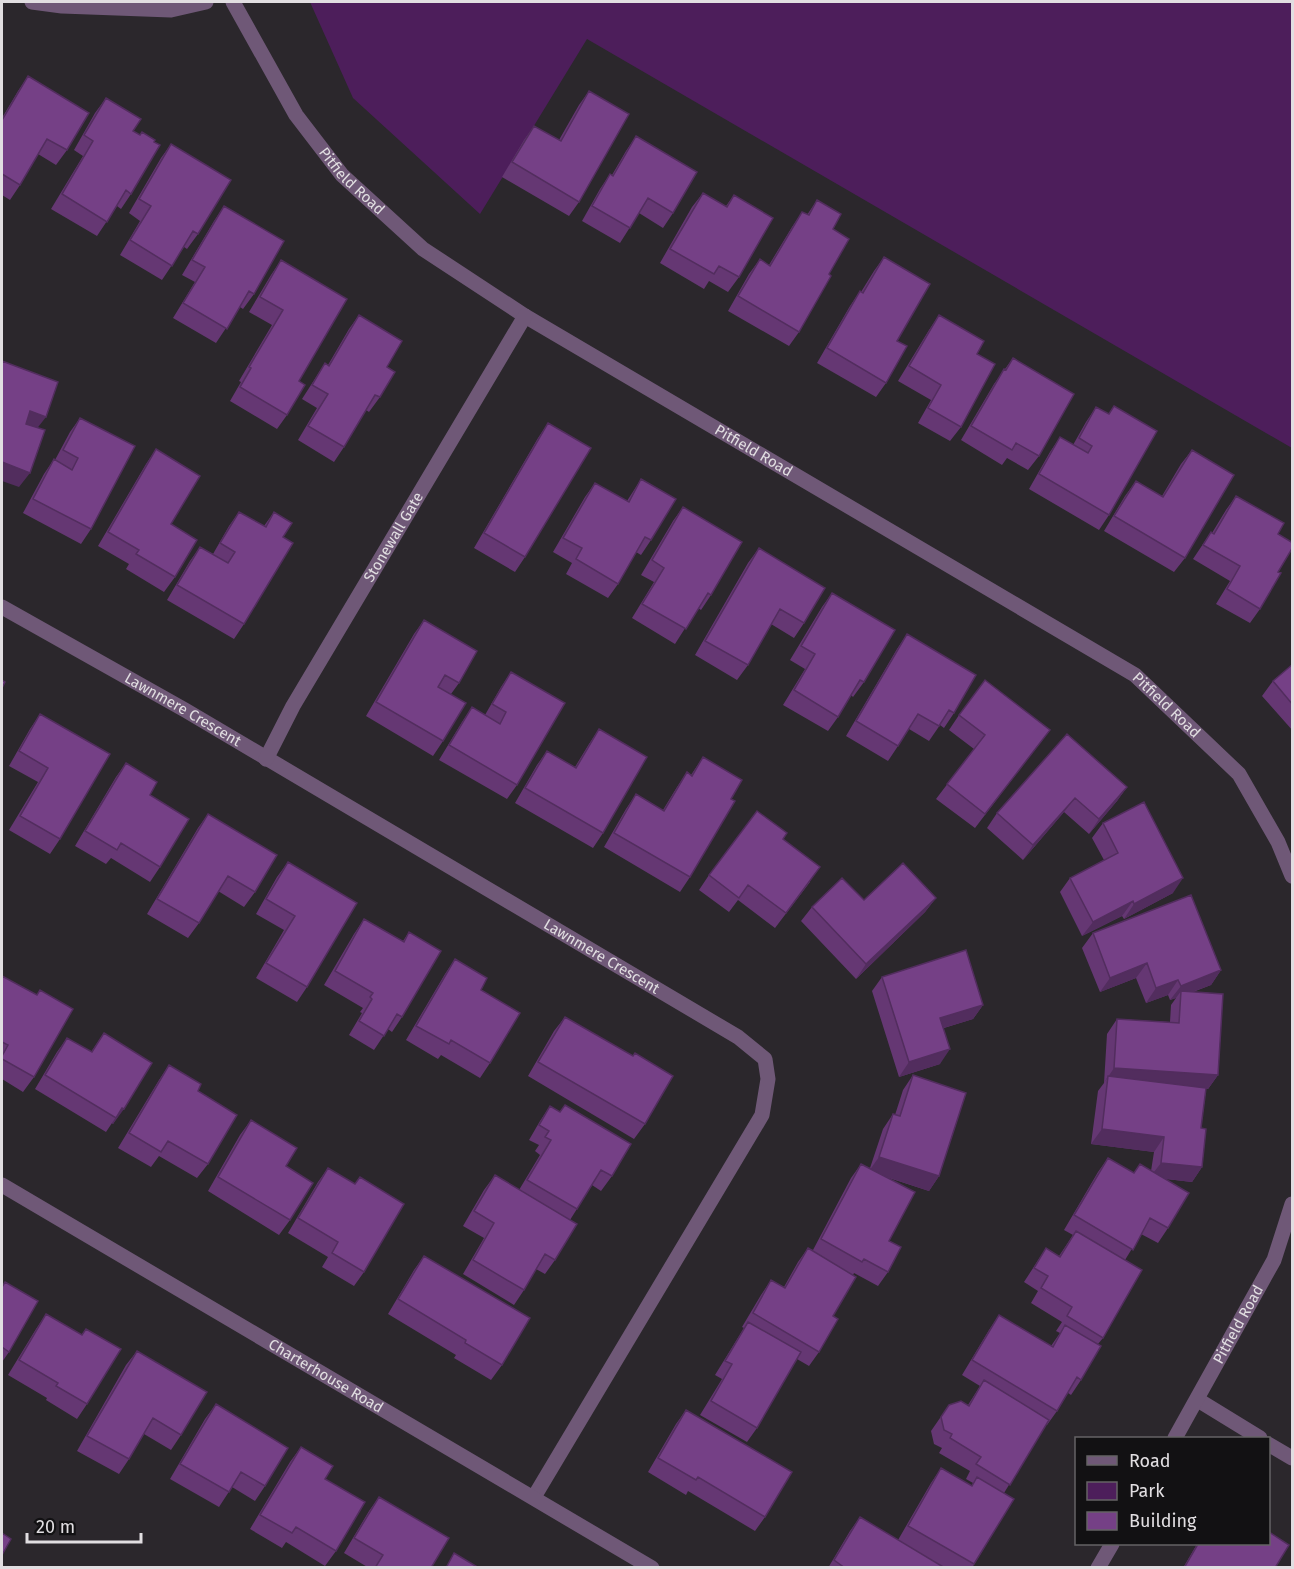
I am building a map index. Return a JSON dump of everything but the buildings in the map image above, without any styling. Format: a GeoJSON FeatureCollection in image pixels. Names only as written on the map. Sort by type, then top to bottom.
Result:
{"type":"FeatureCollection","features":[{"type":"Feature","properties":{"kind":"street"},"geometry":{"type":"LineString","coordinates":[[32,2],[62,6],[171,10],[206,2]]}},
{"type":"Feature","properties":{"kind":"street","name":"Pitfield Road"},"geometry":{"type":"LineString","coordinates":[[233,2],[296,115],[342,175],[437,260],[525,316],[1135,675],[1239,774],[1278,842],[1293,876]]}},
{"type":"Feature","properties":{"kind":"street","name":"Stonewall Gate"},"geometry":{"type":"LineString","coordinates":[[266,759],[293,706],[525,316]]}},
{"type":"Feature","properties":{"kind":"street","name":"Lawnmere Crescent"},"geometry":{"type":"LineString","coordinates":[[2,607],[185,710],[738,1037],[765,1059],[768,1079],[762,1115],[534,1497]]}},
{"type":"Feature","properties":{"kind":"street","name":"Charterhouse Road"},"geometry":{"type":"LineString","coordinates":[[2,1185],[652,1568]]}},
{"type":"Feature","properties":{"kind":"street","name":"Pitfield Road"},"geometry":{"type":"LineString","coordinates":[[1176,1437],[1274,1260],[1293,1204]]}},
{"type":"Feature","properties":{"kind":"street"},"geometry":{"type":"LineString","coordinates":[[1198,1400],[1258,1437]]}},
{"type":"Feature","properties":{"kind":"street"},"geometry":{"type":"LineString","coordinates":[[1270,1445],[1293,1458]]}},
{"type":"Feature","properties":{"kind":"street"},"geometry":{"type":"LineString","coordinates":[[1098,1568],[1111,1545]]}},
{"type":"Feature","properties":{"kind":"green space"},"geometry":{"type":"Polygon","coordinates":[[[310,2],[1292,2],[1292,448],[587,39],[480,214],[353,98],[310,2]]]}}]}
